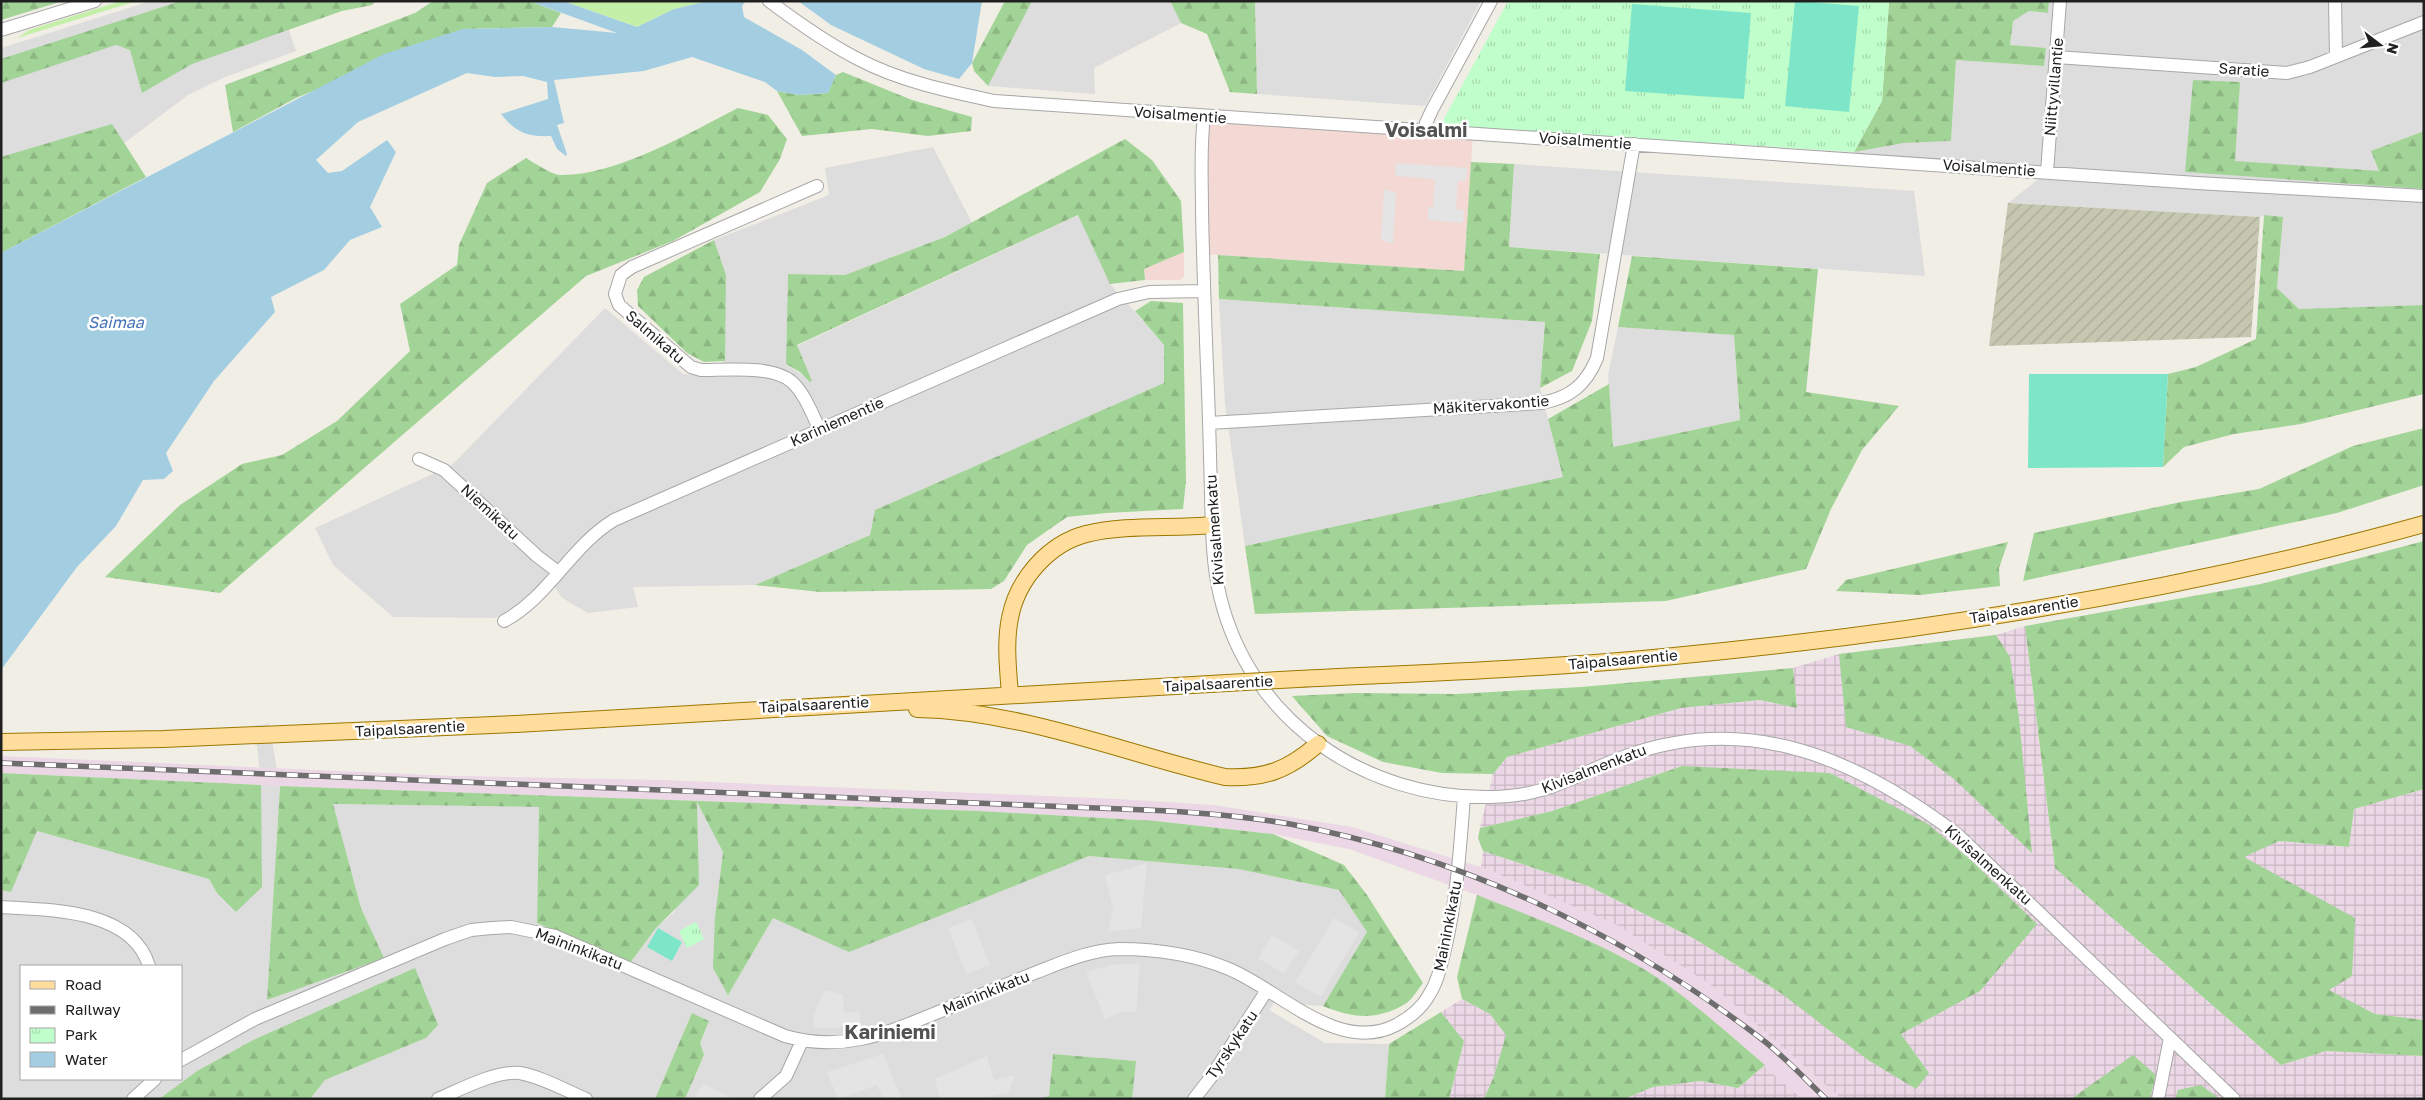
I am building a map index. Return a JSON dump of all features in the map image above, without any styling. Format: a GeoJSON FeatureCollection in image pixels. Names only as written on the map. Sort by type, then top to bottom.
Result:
{"type":"FeatureCollection","features":[{"type":"Feature","properties":{"kind":"main road","name":"Taipalsaarentie"},"geometry":{"type":"LineString","coordinates":[[1,742],[163,739],[516,724],[1010,694],[1592,663],[1740,649],[1863,634],[2034,609],[2213,576],[2424,524]]}},
{"type":"Feature","properties":{"kind":"main road"},"geometry":{"type":"LineString","coordinates":[[1010,694],[1010,618],[1028,575],[1047,556],[1065,543],[1085,534],[1139,528],[1212,525]]}},
{"type":"Feature","properties":{"kind":"main road"},"geometry":{"type":"LineString","coordinates":[[785,707],[946,710],[982,714],[1048,728],[1201,771],[1246,778],[1281,770],[1318,744]]}},
{"type":"Feature","properties":{"kind":"street"},"geometry":{"type":"LineString","coordinates":[[1,30],[96,1]]}},
{"type":"Feature","properties":{"kind":"street","name":"Voisalmentie"},"geometry":{"type":"LineString","coordinates":[[769,1],[811,32],[857,59],[923,85],[994,101],[2424,196]]}},
{"type":"Feature","properties":{"kind":"street"},"geometry":{"type":"LineString","coordinates":[[1426,130],[1426,123],[1432,110],[1491,1]]}},
{"type":"Feature","properties":{"kind":"street","name":"Niittyvillantie"},"geometry":{"type":"LineString","coordinates":[[2047,172],[2060,1]]}},
{"type":"Feature","properties":{"kind":"street"},"geometry":{"type":"LineString","coordinates":[[2335,1],[2336,56]]}},
{"type":"Feature","properties":{"kind":"street","name":"Saratie"},"geometry":{"type":"LineString","coordinates":[[2056,57],[2287,73],[2424,22]]}},
{"type":"Feature","properties":{"kind":"street","name":"Kivisalmenkatu"},"geometry":{"type":"LineString","coordinates":[[1204,116],[1201,143],[1204,291],[1212,525],[1220,597],[1246,662],[1262,688],[1280,709],[1318,744],[1369,774],[1394,784],[1443,796],[1523,795],[1550,788],[1622,757],[1684,740],[1749,739],[1801,749],[1833,761],[1906,799],[1958,835],[2234,1099]]}},
{"type":"Feature","properties":{"kind":"street","name":"Mäkitervakontie"},"geometry":{"type":"LineString","coordinates":[[1209,423],[1542,403],[1571,394],[1591,372],[1597,358],[1634,144]]}},
{"type":"Feature","properties":{"kind":"street","name":"Salmikatu"},"geometry":{"type":"LineString","coordinates":[[817,186],[632,268],[620,275],[615,294],[619,305],[691,367],[701,370],[765,371],[791,381],[799,390],[820,430]]}},
{"type":"Feature","properties":{"kind":"street","name":"Kariniementie"},"geometry":{"type":"LineString","coordinates":[[504,621],[534,601],[582,544],[597,530],[614,520],[1118,299],[1149,292],[1204,291]]}},
{"type":"Feature","properties":{"kind":"street","name":"Niemikatu"},"geometry":{"type":"LineString","coordinates":[[419,458],[444,470],[537,556],[558,572]]}},
{"type":"Feature","properties":{"kind":"street","name":"Maininkikatu"},"geometry":{"type":"LineString","coordinates":[[182,1059],[255,1019],[445,939],[471,930],[511,927],[555,936],[785,1036],[802,1041],[834,1044],[871,1038],[1067,960],[1107,950],[1153,949],[1190,956],[1229,969],[1326,1024],[1344,1030],[1382,1031],[1396,1025],[1420,1007],[1435,984],[1449,932],[1461,850],[1464,797]]}},
{"type":"Feature","properties":{"kind":"street"},"geometry":{"type":"LineString","coordinates":[[1,907],[65,912],[123,930],[137,942],[148,965]]}},
{"type":"Feature","properties":{"kind":"street","name":"Tyrskykatu"},"geometry":{"type":"LineString","coordinates":[[1194,1099],[1211,1077],[1267,990]]}},
{"type":"Feature","properties":{"kind":"street"},"geometry":{"type":"LineString","coordinates":[[2158,1099],[2170,1038]]}},
{"type":"Feature","properties":{"kind":"street"},"geometry":{"type":"LineString","coordinates":[[760,1099],[786,1076],[802,1041]]}},
{"type":"Feature","properties":{"kind":"street"},"geometry":{"type":"LineString","coordinates":[[438,1099],[503,1074],[518,1073],[534,1077],[586,1099]]}},
{"type":"Feature","properties":{"kind":"street"},"geometry":{"type":"LineString","coordinates":[[133,1099],[154,1080]]}},
{"type":"Feature","properties":{"kind":"shaded area"},"geometry":{"type":"Polygon","coordinates":[[[151,1],[279,1],[296,51],[223,78],[188,95],[123,144],[1,217],[1,48],[151,1]]]}},
{"type":"Feature","properties":{"kind":"shaded area"},"geometry":{"type":"Polygon","coordinates":[[[1032,1],[1170,1],[1181,23],[1094,68],[1095,94],[988,86],[1032,1]]]}},
{"type":"Feature","properties":{"kind":"shaded area"},"geometry":{"type":"Polygon","coordinates":[[[1255,1],[1481,1],[1425,106],[1257,94],[1255,1]]]}},
{"type":"Feature","properties":{"kind":"shaded area"},"geometry":{"type":"Polygon","coordinates":[[[2049,1],[2424,1],[2424,131],[2371,151],[2379,171],[2381,186],[2424,189],[2424,305],[2299,309],[2277,288],[2283,218],[2264,215],[2260,217],[2008,203],[2046,173],[1858,159],[1854,152],[1904,143],[1951,141],[1956,60],[2044,66],[2045,48],[2010,46],[2012,21],[2029,11],[2048,13],[2049,1]]]}},
{"type":"Feature","properties":{"kind":"shaded area"},"geometry":{"type":"Polygon","coordinates":[[[1204,117],[1473,133],[1464,271],[1203,254],[1204,117]]]}},
{"type":"Feature","properties":{"kind":"shaded area"},"geometry":{"type":"Polygon","coordinates":[[[933,147],[972,223],[945,237],[845,275],[788,274],[786,364],[811,381],[797,346],[1079,215],[1110,284],[1164,345],[1164,383],[875,510],[870,535],[755,585],[633,587],[638,607],[588,613],[562,598],[547,575],[528,598],[495,618],[393,617],[333,565],[315,528],[452,465],[605,308],[683,374],[723,377],[726,275],[714,240],[829,195],[825,168],[933,147]]]}},
{"type":"Feature","properties":{"kind":"shaded area"},"geometry":{"type":"Polygon","coordinates":[[[1396,163],[1467,168],[1466,181],[1458,181],[1456,209],[1464,210],[1463,223],[1428,220],[1428,207],[1433,207],[1435,179],[1395,176],[1396,163]]]}},
{"type":"Feature","properties":{"kind":"shaded area"},"geometry":{"type":"Polygon","coordinates":[[[1514,164],[1914,191],[1925,276],[1509,247],[1514,164]]]}},
{"type":"Feature","properties":{"kind":"shaded area"},"geometry":{"type":"Polygon","coordinates":[[[1384,189],[1396,193],[1393,244],[1381,240],[1384,189]]]}},
{"type":"Feature","properties":{"kind":"shaded area"},"geometry":{"type":"Polygon","coordinates":[[[2008,203],[2260,217],[2251,337],[1989,346],[2008,203]]]}},
{"type":"Feature","properties":{"kind":"shaded area"},"geometry":{"type":"Polygon","coordinates":[[[1184,252],[1184,277],[1180,280],[1145,280],[1144,269],[1184,252]]]}},
{"type":"Feature","properties":{"kind":"shaded area"},"geometry":{"type":"Polygon","coordinates":[[[1219,299],[1545,322],[1540,388],[1563,477],[1245,546],[1225,404],[1219,299]]]}},
{"type":"Feature","properties":{"kind":"shaded area"},"geometry":{"type":"Polygon","coordinates":[[[1618,327],[1734,335],[1740,420],[1613,447],[1608,375],[1618,327]]]}},
{"type":"Feature","properties":{"kind":"shaded area"},"geometry":{"type":"Polygon","coordinates":[[[2025,626],[2055,868],[2281,1065],[2326,1051],[2424,1056],[2424,1099],[1624,1099],[1653,1087],[1701,1081],[1738,1088],[1765,1065],[1702,1013],[1640,967],[1559,928],[1477,895],[1483,851],[1588,886],[1695,939],[1782,994],[1929,1073],[1901,1034],[1980,991],[1682,766],[1552,811],[1480,828],[1493,774],[1507,757],[1681,708],[1760,700],[1797,708],[1793,668],[1839,654],[1996,635],[2025,626]]]}},
{"type":"Feature","properties":{"kind":"shaded area"},"geometry":{"type":"Polygon","coordinates":[[[269,724],[280,786],[267,1000],[383,957],[361,908],[332,804],[539,807],[537,923],[630,963],[656,928],[675,911],[697,801],[723,852],[715,917],[728,995],[773,918],[849,951],[1089,856],[1238,869],[1339,890],[1368,932],[1323,1006],[1274,1003],[1269,1010],[1325,1043],[1389,1044],[1385,1099],[1132,1099],[1135,1061],[1053,1054],[1049,1097],[1038,1099],[685,1099],[704,1056],[700,1043],[709,1021],[692,1013],[655,1099],[310,1099],[325,1080],[426,1038],[392,979],[253,1040],[197,1071],[159,1099],[1,1099],[1,890],[11,891],[37,831],[209,879],[217,893],[261,785],[255,725],[269,724]]]}},
{"type":"Feature","properties":{"kind":"shaded area"},"geometry":{"type":"Polygon","coordinates":[[[1,756],[454,776],[662,780],[1118,799],[1213,805],[1352,827],[1487,869],[1617,925],[1713,986],[1842,1099],[1802,1099],[1702,1013],[1640,967],[1559,928],[1477,895],[1349,849],[1273,834],[1156,821],[979,811],[280,786],[1,773],[1,756]]]}},
{"type":"Feature","properties":{"kind":"shaded area"},"geometry":{"type":"Polygon","coordinates":[[[2424,789],[2424,1020],[2375,1014],[2328,990],[2243,856],[2279,841],[2349,847],[2354,809],[2424,789]]]}},
{"type":"Feature","properties":{"kind":"shaded area"},"geometry":{"type":"Polygon","coordinates":[[[1147,863],[1141,928],[1108,932],[1113,908],[1105,875],[1147,863]]]}},
{"type":"Feature","properties":{"kind":"shaded area"},"geometry":{"type":"Polygon","coordinates":[[[1334,918],[1359,933],[1320,997],[1295,982],[1334,918]]]}},
{"type":"Feature","properties":{"kind":"shaded area"},"geometry":{"type":"Polygon","coordinates":[[[972,919],[990,965],[966,974],[948,928],[972,919]]]}},
{"type":"Feature","properties":{"kind":"shaded area"},"geometry":{"type":"Polygon","coordinates":[[[1272,935],[1299,951],[1284,974],[1258,958],[1272,935]]]}},
{"type":"Feature","properties":{"kind":"shaded area"},"geometry":{"type":"Polygon","coordinates":[[[1140,963],[1136,1013],[1124,1011],[1105,1019],[1086,972],[1111,965],[1140,963]]]}},
{"type":"Feature","properties":{"kind":"shaded area"},"geometry":{"type":"Polygon","coordinates":[[[824,990],[843,994],[844,1013],[859,1011],[861,1023],[836,1028],[813,1028],[814,1015],[824,990]]]}},
{"type":"Feature","properties":{"kind":"shaded area"},"geometry":{"type":"Polygon","coordinates":[[[1462,999],[1490,1014],[1506,1035],[1494,1076],[1484,1099],[1449,1099],[1464,1041],[1441,1012],[1462,999]]]}},
{"type":"Feature","properties":{"kind":"shaded area"},"geometry":{"type":"Polygon","coordinates":[[[883,1054],[902,1099],[883,1099],[877,1085],[838,1099],[827,1072],[883,1054]]]}},
{"type":"Feature","properties":{"kind":"shaded area"},"geometry":{"type":"Polygon","coordinates":[[[987,1056],[994,1080],[1015,1075],[1008,1093],[975,1099],[940,1099],[935,1079],[987,1056]]]}},
{"type":"Feature","properties":{"kind":"shaded area"},"geometry":{"type":"Polygon","coordinates":[[[703,1084],[733,1099],[693,1099],[703,1084]]]}},
{"type":"Feature","properties":{"kind":"green space"},"geometry":{"type":"Polygon","coordinates":[[[1,1],[63,1],[1,20],[1,1]]]}},
{"type":"Feature","properties":{"kind":"green space"},"geometry":{"type":"Polygon","coordinates":[[[121,1],[137,1],[17,38],[29,30],[121,1]]]}},
{"type":"Feature","properties":{"kind":"green space"},"geometry":{"type":"Polygon","coordinates":[[[181,1],[376,1],[372,5],[342,11],[192,64],[142,93],[130,50],[116,45],[1,83],[1,59],[181,1]]]}},
{"type":"Feature","properties":{"kind":"green space"},"geometry":{"type":"Polygon","coordinates":[[[433,1],[529,1],[561,13],[552,27],[463,29],[296,98],[233,132],[225,85],[415,13],[433,1]]]}},
{"type":"Feature","properties":{"kind":"green space"},"geometry":{"type":"Polygon","coordinates":[[[563,1],[708,1],[674,9],[637,27],[563,1]]]}},
{"type":"Feature","properties":{"kind":"green space"},"geometry":{"type":"Polygon","coordinates":[[[1005,1],[1032,1],[988,86],[974,71],[972,63],[1005,1]]]}},
{"type":"Feature","properties":{"kind":"green space"},"geometry":{"type":"Polygon","coordinates":[[[1170,1],[1255,1],[1257,94],[1230,92],[1207,34],[1181,23],[1170,1]]]}},
{"type":"Feature","properties":{"kind":"green space"},"geometry":{"type":"Polygon","coordinates":[[[1508,1],[1889,1],[1882,101],[1854,152],[1440,126],[1508,1]]]}},
{"type":"Feature","properties":{"kind":"green space"},"geometry":{"type":"Polygon","coordinates":[[[1795,1],[1859,6],[1849,112],[1785,106],[1795,1]]]}},
{"type":"Feature","properties":{"kind":"green space"},"geometry":{"type":"Polygon","coordinates":[[[1889,1],[2049,1],[2048,13],[2029,11],[2013,21],[2010,45],[2046,48],[2044,66],[1956,60],[1951,141],[1904,143],[1854,152],[1882,101],[1889,1]]]}},
{"type":"Feature","properties":{"kind":"green space"},"geometry":{"type":"Polygon","coordinates":[[[1632,4],[1751,13],[1744,99],[1625,91],[1632,4]]]}},
{"type":"Feature","properties":{"kind":"green space"},"geometry":{"type":"Polygon","coordinates":[[[843,72],[912,100],[972,117],[971,131],[928,136],[872,129],[802,136],[777,91],[799,95],[828,93],[836,75],[843,72]]]}},
{"type":"Feature","properties":{"kind":"green space"},"geometry":{"type":"Polygon","coordinates":[[[2193,80],[2240,82],[2235,161],[2379,171],[2371,151],[2424,131],[2424,189],[2185,172],[2193,80]]]}},
{"type":"Feature","properties":{"kind":"green space"},"geometry":{"type":"Polygon","coordinates":[[[738,108],[768,115],[787,139],[780,159],[760,192],[673,241],[586,276],[220,593],[105,577],[180,505],[242,464],[282,455],[337,421],[410,351],[400,304],[457,265],[459,245],[487,183],[526,158],[560,175],[605,168],[652,151],[738,108]]]}},
{"type":"Feature","properties":{"kind":"green space"},"geometry":{"type":"Polygon","coordinates":[[[112,124],[146,177],[1,253],[1,157],[112,124]]]}},
{"type":"Feature","properties":{"kind":"green space"},"geometry":{"type":"Polygon","coordinates":[[[1125,139],[1152,160],[1181,201],[1184,252],[1144,269],[1145,280],[1110,284],[1078,215],[797,345],[812,381],[810,382],[800,372],[786,364],[788,274],[845,275],[945,237],[1125,139]]]}},
{"type":"Feature","properties":{"kind":"green space"},"geometry":{"type":"Polygon","coordinates":[[[1471,162],[1514,164],[1509,247],[1600,254],[1592,321],[1572,371],[1540,388],[1545,322],[1219,299],[1218,255],[1464,271],[1471,162]]]}},
{"type":"Feature","properties":{"kind":"green space"},"geometry":{"type":"Polygon","coordinates":[[[2264,215],[2283,217],[2277,288],[2299,309],[2424,305],[2424,394],[2301,424],[2234,434],[2184,447],[2163,467],[2168,374],[2196,367],[2256,339],[2264,215]]]}},
{"type":"Feature","properties":{"kind":"green space"},"geometry":{"type":"Polygon","coordinates":[[[714,240],[726,275],[725,361],[704,362],[687,353],[638,306],[637,290],[644,277],[714,240]]]}},
{"type":"Feature","properties":{"kind":"green space"},"geometry":{"type":"Polygon","coordinates":[[[1632,256],[1818,269],[1806,392],[1899,406],[1862,450],[1831,509],[1806,569],[1666,601],[1255,614],[1245,546],[1563,477],[1548,419],[1609,384],[1613,447],[1740,420],[1734,335],[1618,327],[1632,256]]]}},
{"type":"Feature","properties":{"kind":"green space"},"geometry":{"type":"Polygon","coordinates":[[[1151,301],[1183,303],[1186,481],[1183,509],[1067,517],[1027,545],[1004,581],[991,589],[820,592],[755,585],[870,535],[875,510],[1164,383],[1164,345],[1135,311],[1151,301]]]}},
{"type":"Feature","properties":{"kind":"green space"},"geometry":{"type":"Polygon","coordinates":[[[2029,374],[2168,374],[2163,467],[2028,468],[2029,374]]]}},
{"type":"Feature","properties":{"kind":"green space"},"geometry":{"type":"Polygon","coordinates":[[[2424,428],[2424,485],[2337,513],[2023,581],[2034,533],[2181,502],[2259,489],[2353,446],[2424,428]]]}},
{"type":"Feature","properties":{"kind":"green space"},"geometry":{"type":"Polygon","coordinates":[[[2424,541],[2424,789],[2354,809],[2349,847],[2279,841],[2244,857],[2355,918],[2352,976],[2329,990],[2375,1014],[2424,1020],[2424,1056],[2326,1051],[2281,1065],[2055,868],[2025,626],[2261,584],[2424,541]]]}},
{"type":"Feature","properties":{"kind":"green space"},"geometry":{"type":"Polygon","coordinates":[[[2008,542],[1999,568],[2000,586],[1920,595],[1836,591],[1846,580],[2008,542]]]}},
{"type":"Feature","properties":{"kind":"green space"},"geometry":{"type":"Polygon","coordinates":[[[1996,635],[2010,657],[2019,718],[2032,853],[1954,779],[1910,746],[1846,727],[1839,654],[1996,635]]]}},
{"type":"Feature","properties":{"kind":"green space"},"geometry":{"type":"Polygon","coordinates":[[[1793,668],[1797,708],[1760,700],[1681,708],[1507,757],[1493,774],[1442,773],[1383,762],[1327,736],[1292,696],[1356,693],[1457,694],[1581,687],[1793,668]]]}},
{"type":"Feature","properties":{"kind":"green space"},"geometry":{"type":"Polygon","coordinates":[[[1682,766],[1830,773],[1928,824],[1972,861],[2037,924],[1980,991],[1901,1034],[1929,1073],[1916,1089],[1868,1060],[1782,994],[1695,939],[1588,886],[1483,851],[1478,838],[1480,828],[1552,811],[1682,766]]]}},
{"type":"Feature","properties":{"kind":"green space"},"geometry":{"type":"Polygon","coordinates":[[[1,773],[261,785],[262,887],[236,912],[217,893],[209,879],[37,831],[11,892],[1,890],[1,773]]]}},
{"type":"Feature","properties":{"kind":"green space"},"geometry":{"type":"Polygon","coordinates":[[[280,786],[979,811],[1156,821],[1273,834],[1344,865],[1367,895],[1423,983],[1408,1002],[1384,1013],[1364,1016],[1354,1015],[1323,1006],[1367,932],[1339,890],[1238,869],[1089,856],[849,952],[773,918],[728,995],[713,968],[715,917],[723,852],[697,802],[699,885],[656,928],[630,963],[537,923],[539,807],[333,804],[361,908],[384,958],[267,1000],[280,786]]]}},
{"type":"Feature","properties":{"kind":"green space"},"geometry":{"type":"Polygon","coordinates":[[[1477,895],[1580,937],[1640,967],[1672,988],[1765,1065],[1738,1088],[1701,1081],[1653,1087],[1624,1099],[1484,1099],[1494,1076],[1506,1035],[1490,1014],[1462,999],[1457,977],[1477,895]]]}},
{"type":"Feature","properties":{"kind":"green space"},"geometry":{"type":"Polygon","coordinates":[[[696,922],[704,939],[687,948],[679,931],[696,922]]]}},
{"type":"Feature","properties":{"kind":"green space"},"geometry":{"type":"Polygon","coordinates":[[[658,928],[682,942],[672,961],[647,947],[658,928]]]}},
{"type":"Feature","properties":{"kind":"green space"},"geometry":{"type":"Polygon","coordinates":[[[415,968],[438,1025],[426,1038],[325,1080],[310,1099],[159,1099],[197,1071],[253,1040],[415,968]]]}},
{"type":"Feature","properties":{"kind":"green space"},"geometry":{"type":"Polygon","coordinates":[[[1441,1012],[1464,1041],[1449,1099],[1385,1099],[1389,1044],[1441,1012]]]}},
{"type":"Feature","properties":{"kind":"green space"},"geometry":{"type":"Polygon","coordinates":[[[692,1013],[709,1021],[700,1043],[704,1055],[685,1099],[655,1099],[692,1013]]]}},
{"type":"Feature","properties":{"kind":"green space"},"geometry":{"type":"Polygon","coordinates":[[[1053,1054],[1136,1061],[1132,1099],[1038,1099],[1049,1096],[1053,1054]]]}},
{"type":"Feature","properties":{"kind":"green space"},"geometry":{"type":"Polygon","coordinates":[[[2133,1055],[2156,1075],[2150,1099],[2071,1099],[2133,1055]]]}},
{"type":"Feature","properties":{"kind":"green space"},"geometry":{"type":"Polygon","coordinates":[[[2201,1085],[2220,1099],[2175,1099],[2178,1090],[2201,1085]]]}},
{"type":"Feature","properties":{"kind":"water","name":"Saimaa"},"geometry":{"type":"Polygon","coordinates":[[[529,1],[563,1],[637,27],[674,9],[708,1],[746,1],[742,6],[744,17],[802,50],[836,75],[828,93],[799,95],[777,91],[765,82],[692,57],[644,71],[554,80],[564,123],[557,125],[567,154],[566,156],[557,149],[551,136],[536,136],[517,130],[501,114],[548,99],[547,82],[523,76],[495,77],[467,73],[358,122],[316,160],[328,173],[342,171],[387,140],[396,152],[370,207],[382,227],[350,240],[324,270],[271,297],[275,312],[214,381],[166,453],[173,471],[164,479],[143,480],[116,526],[77,567],[1,670],[1,253],[384,54],[463,29],[552,27],[617,33],[529,1]]]}},
{"type":"Feature","properties":{"kind":"water"},"geometry":{"type":"Polygon","coordinates":[[[798,1],[982,1],[972,63],[959,79],[924,69],[831,25],[798,1]]]}},
{"type":"Feature","properties":{"kind":"railway"},"geometry":{"type":"LineString","coordinates":[[1,763],[1164,811],[1200,813],[1290,824],[1354,838],[1416,856],[1477,878],[1537,903],[1595,932],[1652,964],[1706,999],[1759,1037],[1785,1059],[1826,1099]]}},
{"type":"Feature","properties":{"kind":"district","name":"Voisalmi"},"geometry":{"type":"Point","coordinates":[1426,130]}},
{"type":"Feature","properties":{"kind":"district","name":"Kariniemi"},"geometry":{"type":"Point","coordinates":[890,1032]}}]}
